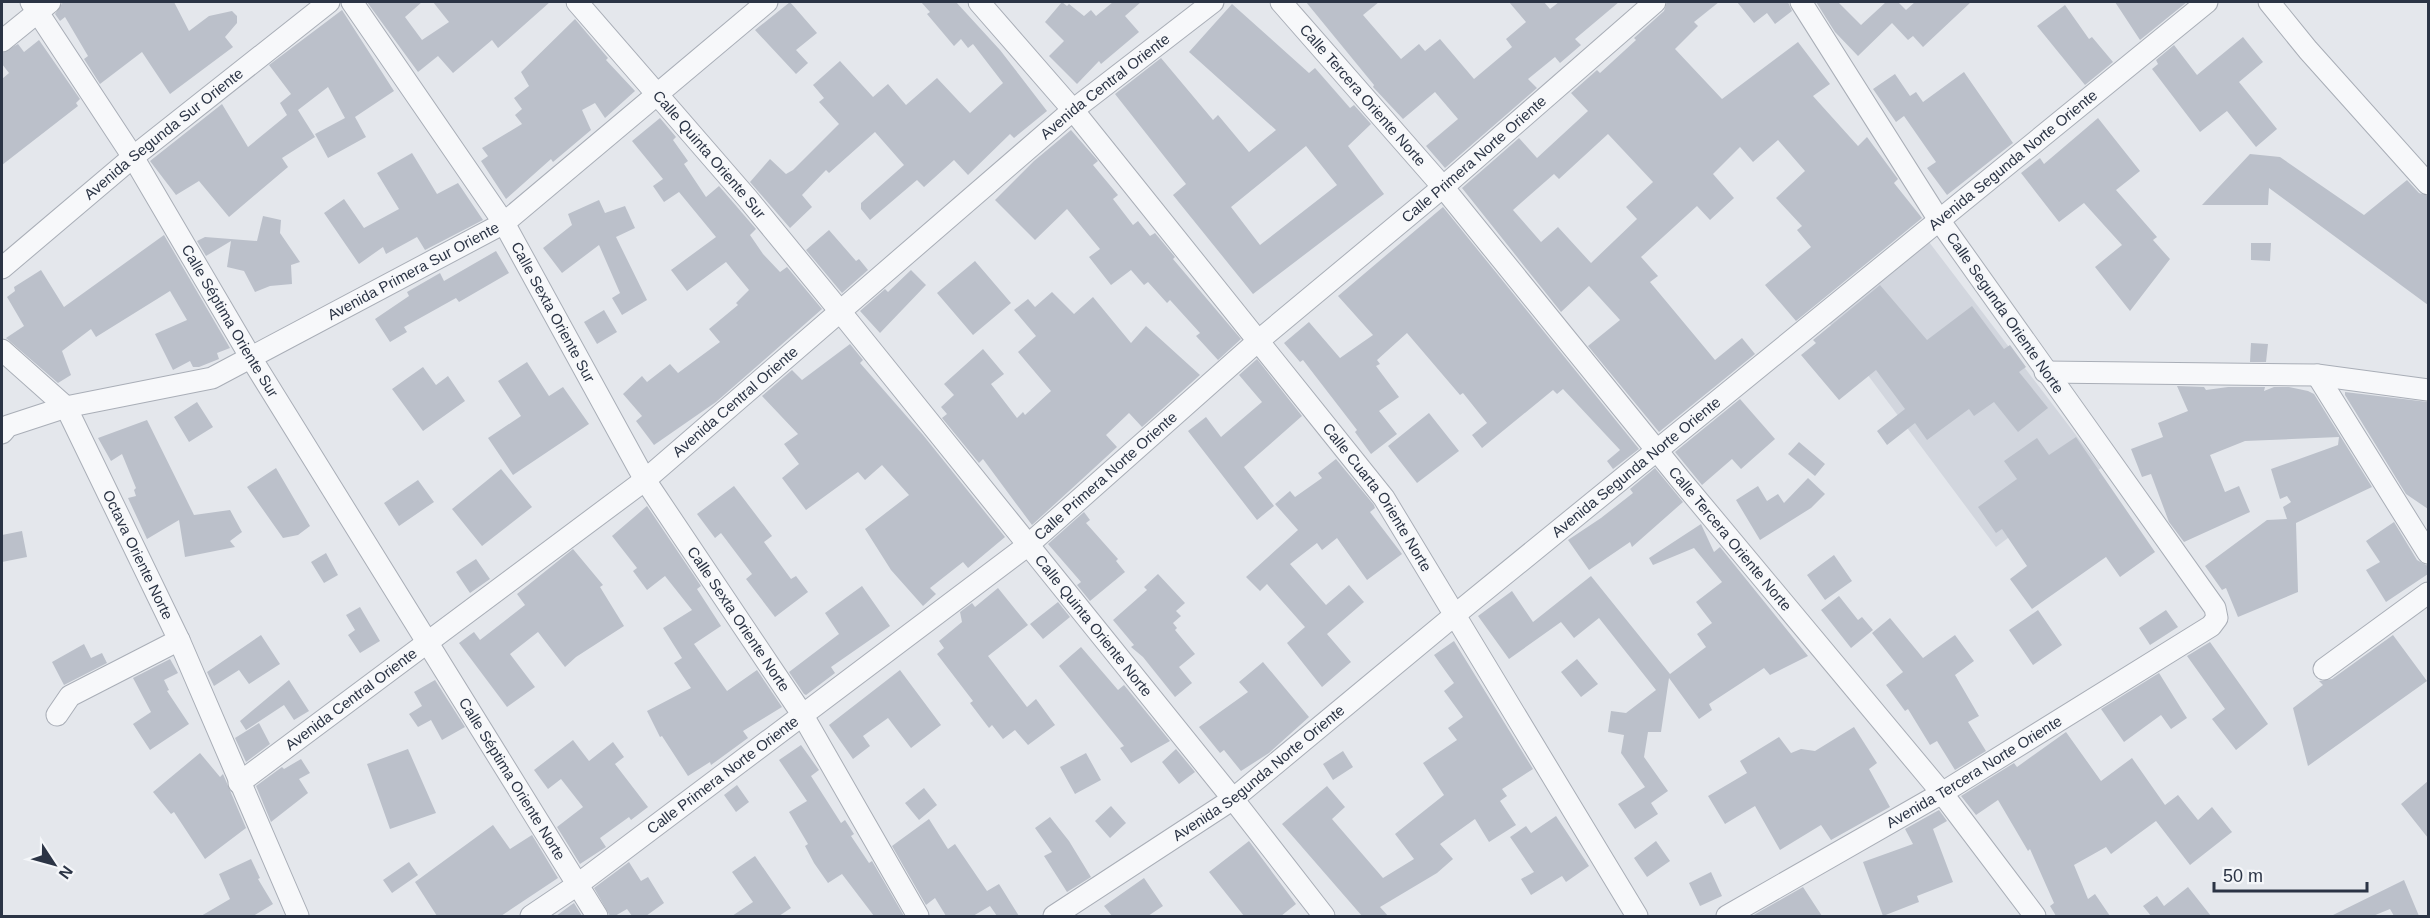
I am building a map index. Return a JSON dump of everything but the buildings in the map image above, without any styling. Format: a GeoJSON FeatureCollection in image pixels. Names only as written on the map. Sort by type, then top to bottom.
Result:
{"type":"FeatureCollection","features":[{"type":"Feature","properties":{"kind":"street","name":"Avenida Segunda Sur Oriente"},"geometry":{"type":"LineString","coordinates":[[2,268],[133,157],[329,2]]}},
{"type":"Feature","properties":{"kind":"street","name":"Calle Sexta Oriente Sur"},"geometry":{"type":"LineString","coordinates":[[352,2],[504,223],[645,480]]}},
{"type":"Feature","properties":{"kind":"street","name":"Calle Quinta Oriente Sur"},"geometry":{"type":"LineString","coordinates":[[577,2],[748,199],[839,310]]}},
{"type":"Feature","properties":{"kind":"street","name":"Avenida Primera Sur Oriente"},"geometry":{"type":"LineString","coordinates":[[2,433],[8,426],[66,407],[212,378],[401,275],[504,223],[767,2]]}},
{"type":"Feature","properties":{"kind":"street","name":"Calle Cuarta Oriente Norte"},"geometry":{"type":"LineString","coordinates":[[980,2],[1073,110],[1384,498],[1637,916]]}},
{"type":"Feature","properties":{"kind":"street","name":"Avenida Central Oriente"},"geometry":{"type":"LineString","coordinates":[[239,783],[645,480],[1073,110],[1213,2]]}},
{"type":"Feature","properties":{"kind":"street","name":"Calle Tercera Oriente Norte"},"geometry":{"type":"LineString","coordinates":[[1281,2],[1443,187],[1942,794],[2035,916]]}},
{"type":"Feature","properties":{"kind":"street","name":"Calle Primera Norte Oriente"},"geometry":{"type":"LineString","coordinates":[[531,916],[578,885],[801,714],[1028,545],[1258,341],[1443,187],[1654,2]]}},
{"type":"Feature","properties":{"kind":"street","name":"Calle Segunda Oriente Norte"},"geometry":{"type":"LineString","coordinates":[[1801,2],[1939,220],[2045,372],[2216,608],[2217,618]]}},
{"type":"Feature","properties":{"kind":"street","name":"Avenida Segunda Norte Oriente"},"geometry":{"type":"LineString","coordinates":[[1054,916],[1233,799],[1456,614],[2207,2]]}},
{"type":"Feature","properties":{"kind":"street"},"geometry":{"type":"LineString","coordinates":[[2269,2],[2308,50],[2428,184]]}},
{"type":"Feature","properties":{"kind":"street","name":"Calle Séptima Oriente Sur"},"geometry":{"type":"LineString","coordinates":[[40,5],[133,157],[251,358],[427,641]]}},
{"type":"Feature","properties":{"kind":"street"},"geometry":{"type":"LineString","coordinates":[[2,41],[40,5]]}},
{"type":"Feature","properties":{"kind":"street","name":"Calle Quinta Oriente Norte"},"geometry":{"type":"LineString","coordinates":[[839,310],[1233,799],[1324,916]]}},
{"type":"Feature","properties":{"kind":"street","name":"Octava Oriente Norte"},"geometry":{"type":"LineString","coordinates":[[2,350],[66,407],[179,640],[298,916]]}},
{"type":"Feature","properties":{"kind":"street"},"geometry":{"type":"LineString","coordinates":[[2045,372],[2317,375],[2428,390]]}},
{"type":"Feature","properties":{"kind":"street"},"geometry":{"type":"LineString","coordinates":[[2317,375],[2428,553]]}},
{"type":"Feature","properties":{"kind":"street","name":"Calle Sexta Oriente Norte"},"geometry":{"type":"LineString","coordinates":[[645,480],[801,714],[918,916]]}},
{"type":"Feature","properties":{"kind":"street"},"geometry":{"type":"LineString","coordinates":[[2324,669],[2428,593]]}},
{"type":"Feature","properties":{"kind":"street","name":"Avenida Tercera Norte Oriente"},"geometry":{"type":"LineString","coordinates":[[1727,916],[1942,794],[2211,626],[2217,618]]}},
{"type":"Feature","properties":{"kind":"street"},"geometry":{"type":"LineString","coordinates":[[57,715],[70,696],[179,640]]}},
{"type":"Feature","properties":{"kind":"street","name":"Calle Séptima Oriente Norte"},"geometry":{"type":"LineString","coordinates":[[427,641],[597,916]]}},
{"type":"Feature","properties":{"kind":"shaded area"},"geometry":{"type":"Polygon","coordinates":[[[1926,238],[2101,468],[1996,547],[1826,319],[1926,238]]]}}]}
